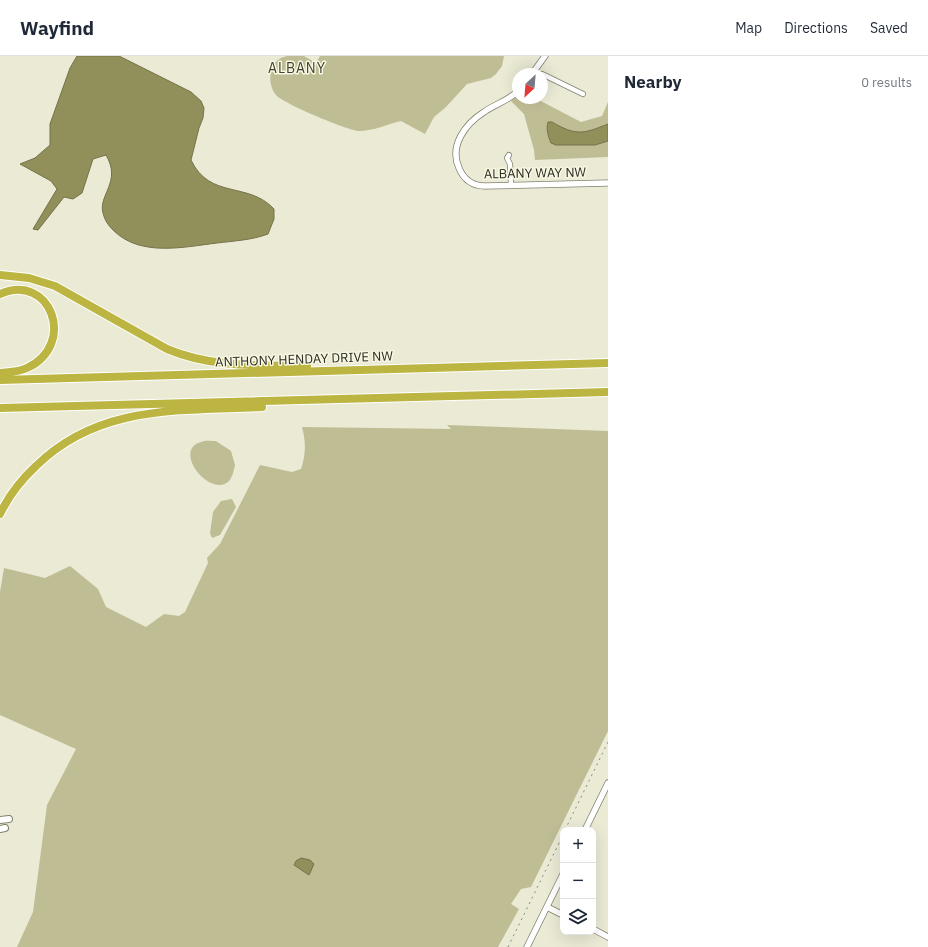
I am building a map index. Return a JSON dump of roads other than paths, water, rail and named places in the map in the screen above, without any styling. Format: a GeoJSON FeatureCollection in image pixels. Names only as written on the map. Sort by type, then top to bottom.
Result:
{"type":"FeatureCollection","features":[{"type":"Feature","properties":{"kind":"highway"},"geometry":{"type":"LineString","coordinates":[[0,275],[35,279],[55,286],[167,349],[200,360],[227,364],[382,369]]}},
{"type":"Feature","properties":{"kind":"highway"},"geometry":{"type":"LineString","coordinates":[[0,294],[18,290],[35,294],[46,304],[55,322],[55,329],[50,348],[36,362],[16,371],[0,373]]}},
{"type":"Feature","properties":{"kind":"highway","name":"ANTHONY HENDAY DRIVE NW"},"geometry":{"type":"LineString","coordinates":[[0,380],[608,362]]}},
{"type":"Feature","properties":{"kind":"highway"},"geometry":{"type":"LineString","coordinates":[[0,408],[608,392]]}},
{"type":"Feature","properties":{"kind":"highway"},"geometry":{"type":"LineString","coordinates":[[0,514],[15,488],[46,456],[71,438],[95,426],[127,417],[165,411],[347,403],[375,399]]}},
{"type":"Feature","properties":{"kind":"highway"},"geometry":{"type":"LineString","coordinates":[[0,412],[71,406]]}},
{"type":"Feature","properties":{"kind":"street"},"geometry":{"type":"LineString","coordinates":[[536,68],[545,56]]}},
{"type":"Feature","properties":{"kind":"street"},"geometry":{"type":"LineString","coordinates":[[548,77],[583,94]]}},
{"type":"Feature","properties":{"kind":"street","name":"ALBANY WAY NW"},"geometry":{"type":"LineString","coordinates":[[512,96],[477,117],[458,140],[455,150],[455,159],[464,178],[471,183],[485,186],[608,183]]}},
{"type":"Feature","properties":{"kind":"street"},"geometry":{"type":"LineString","coordinates":[[509,155],[511,185]]}},
{"type":"Feature","properties":{"kind":"street"},"geometry":{"type":"LineString","coordinates":[[586,827],[608,783]]}},
{"type":"Feature","properties":{"kind":"street"},"geometry":{"type":"LineString","coordinates":[[527,947],[560,880]]}},
{"type":"Feature","properties":{"kind":"street"},"geometry":{"type":"LineString","coordinates":[[547,907],[560,914]]}},
{"type":"Feature","properties":{"kind":"street"},"geometry":{"type":"LineString","coordinates":[[596,931],[608,937]]}},
{"type":"Feature","properties":{"kind":"railway"},"geometry":{"type":"LineString","coordinates":[[566,827],[608,742]]}},
{"type":"Feature","properties":{"kind":"railway"},"geometry":{"type":"LineString","coordinates":[[508,947],[560,841]]}},
{"type":"Feature","properties":{"kind":"district","name":"ALBANY"},"geometry":{"type":"Point","coordinates":[297,68]}}]}
